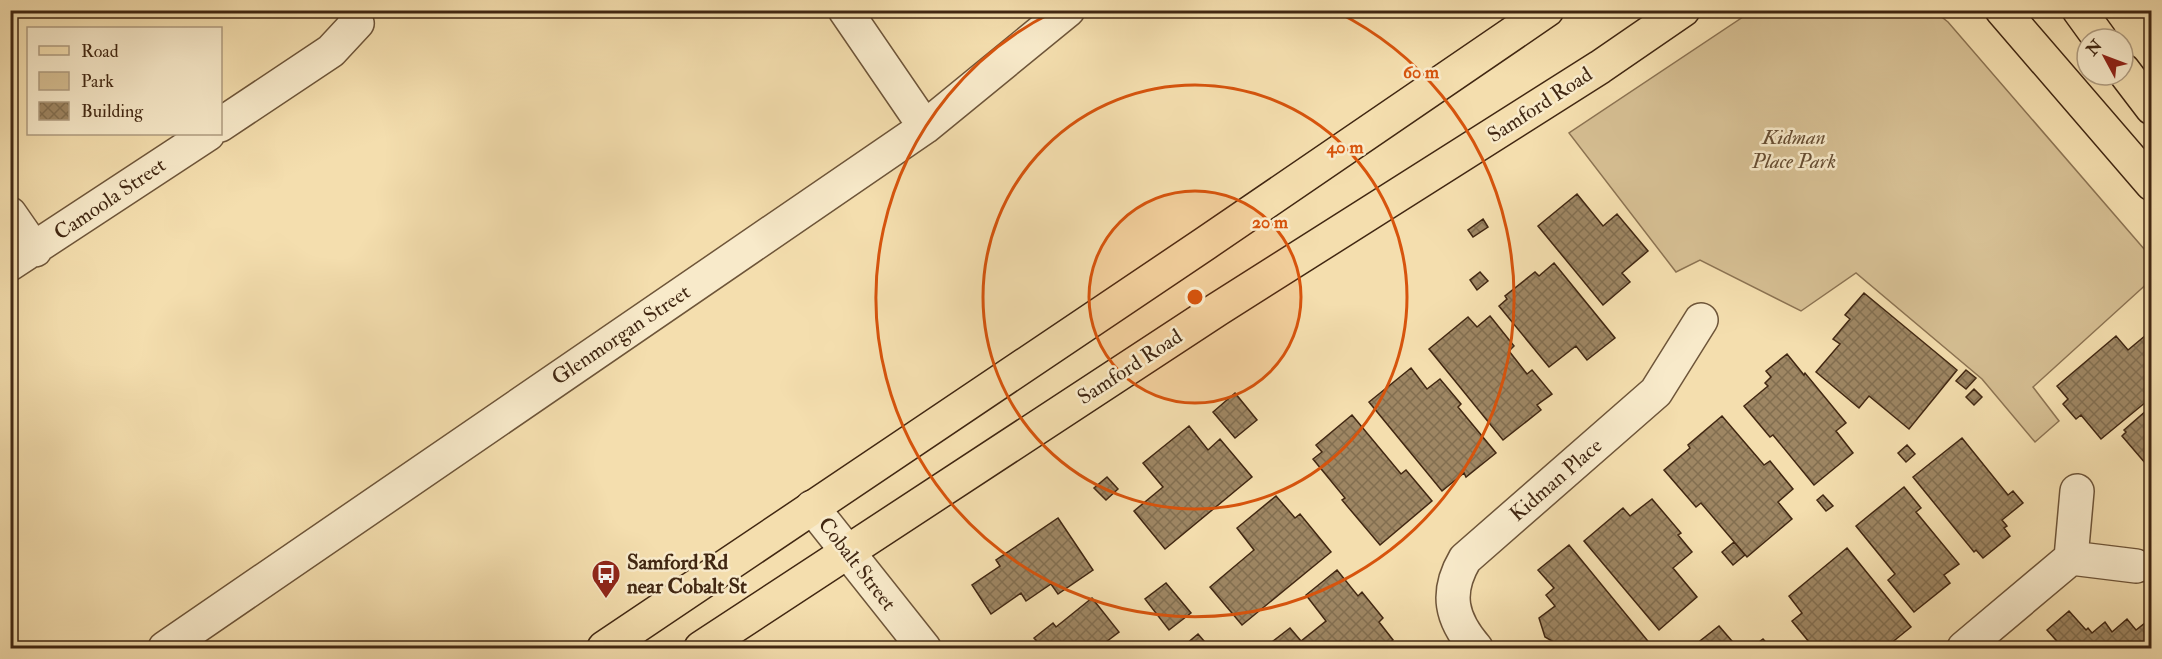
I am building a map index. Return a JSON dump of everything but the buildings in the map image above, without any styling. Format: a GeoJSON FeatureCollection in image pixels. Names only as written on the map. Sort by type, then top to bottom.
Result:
{"type":"FeatureCollection","features":[{"type":"Feature","properties":{"kind":"main road"},"geometry":{"type":"LineString","coordinates":[[604,648],[1206,243],[1546,10]]}},
{"type":"Feature","properties":{"kind":"main road","name":"Samford Road"},"geometry":{"type":"LineString","coordinates":[[701,648],[1218,309],[1600,67],[1683,10]]}},
{"type":"Feature","properties":{"kind":"main road"},"geometry":{"type":"LineString","coordinates":[[2002,10],[2151,184]]}},
{"type":"Feature","properties":{"kind":"main road"},"geometry":{"type":"LineString","coordinates":[[2079,10],[2091,27]]}},
{"type":"Feature","properties":{"kind":"main road"},"geometry":{"type":"LineString","coordinates":[[2135,86],[2151,108]]}},
{"type":"Feature","properties":{"kind":"street"},"geometry":{"type":"LineString","coordinates":[[222,124],[331,51],[357,23],[353,10]]}},
{"type":"Feature","properties":{"kind":"street"},"geometry":{"type":"LineString","coordinates":[[845,10],[925,127]]}},
{"type":"Feature","properties":{"kind":"street","name":"Glenmorgan Street"},"geometry":{"type":"LineString","coordinates":[[165,648],[925,127],[1068,10]]}},
{"type":"Feature","properties":{"kind":"street","name":"Camoola Street"},"geometry":{"type":"LineString","coordinates":[[23,257],[206,135]]}},
{"type":"Feature","properties":{"kind":"street"},"geometry":{"type":"LineString","coordinates":[[10,214],[23,257]]}},
{"type":"Feature","properties":{"kind":"street","name":"Kidman Place"},"geometry":{"type":"LineString","coordinates":[[1476,648],[1458,622],[1453,607],[1456,574],[1465,559],[1656,392],[1701,320]]}},
{"type":"Feature","properties":{"kind":"street"},"geometry":{"type":"LineString","coordinates":[[1964,648],[2071,558],[2077,491]]}},
{"type":"Feature","properties":{"kind":"street","name":"Cobalt Street"},"geometry":{"type":"LineString","coordinates":[[812,507],[924,648]]}},
{"type":"Feature","properties":{"kind":"street"},"geometry":{"type":"LineString","coordinates":[[2071,558],[2136,566]]}},
{"type":"Feature","properties":{"kind":"green space","name":"Kidman Place Park"},"geometry":{"type":"Polygon","coordinates":[[[1752,11],[1934,11],[1948,22],[2151,257],[2151,280],[2033,387],[2059,421],[2035,442],[1982,379],[1856,273],[1801,311],[1700,260],[1676,272],[1569,133],[1752,11]]]}},
{"type":"Feature","properties":{"kind":"place","name":"Samford Rd near Cobalt St"},"geometry":{"type":"Point","coordinates":[606,600]}}]}
